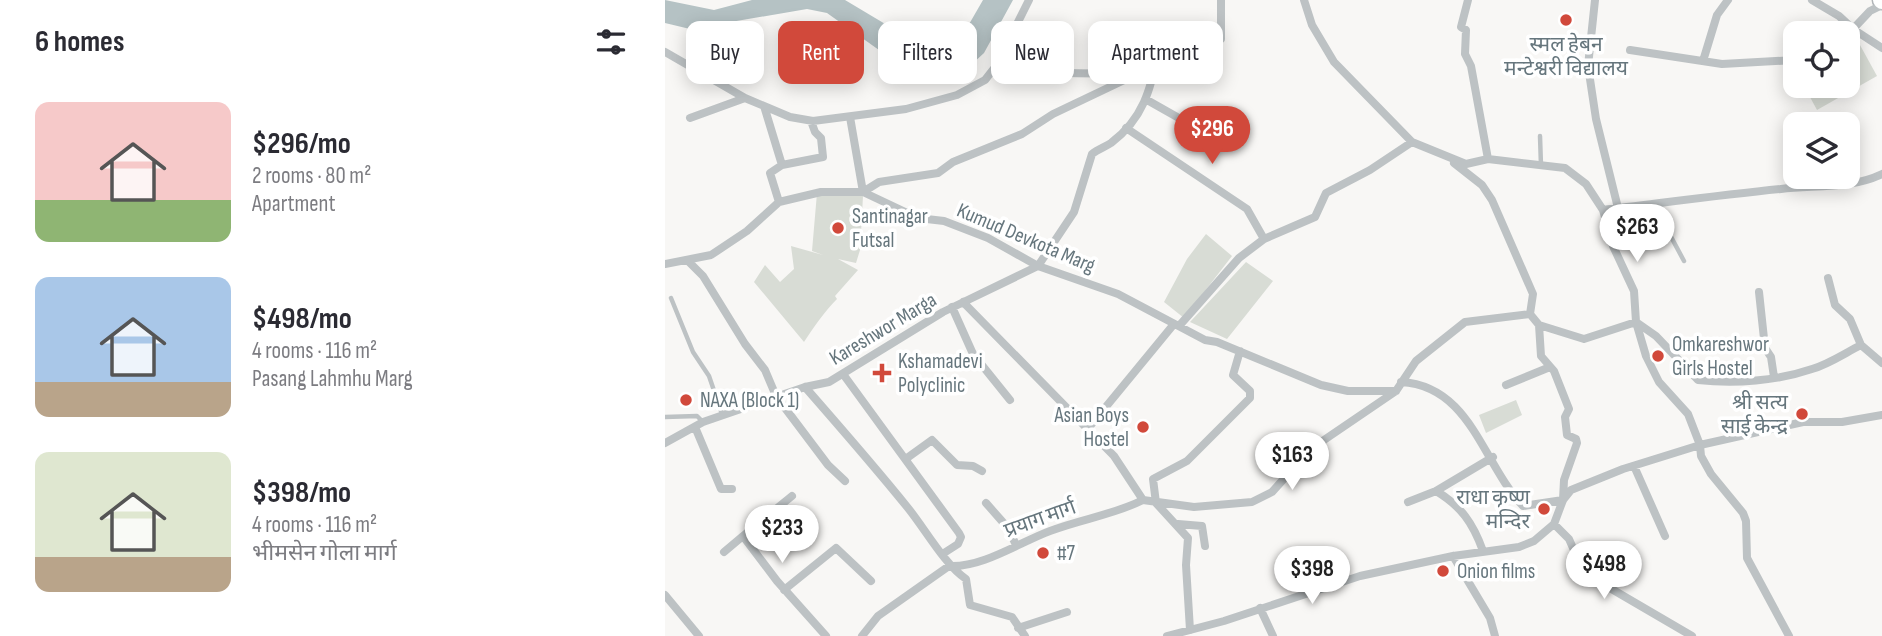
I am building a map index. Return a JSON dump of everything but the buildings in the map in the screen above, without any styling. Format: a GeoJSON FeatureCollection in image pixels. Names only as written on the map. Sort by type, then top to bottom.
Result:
{"type":"FeatureCollection","features":[{"type":"Feature","properties":{"kind":"street"},"geometry":{"type":"LineString","coordinates":[[665,52],[745,98],[775,112],[811,121],[906,109],[957,95],[985,80],[1001,57],[1029,0]]}},
{"type":"Feature","properties":{"kind":"street"},"geometry":{"type":"LineString","coordinates":[[1220,21],[1221,0]]}},
{"type":"Feature","properties":{"kind":"street"},"geometry":{"type":"LineString","coordinates":[[1304,0],[1312,25],[1334,62],[1412,142],[1467,164],[1488,159],[1565,168],[1576,175],[1603,210],[1613,246],[1635,292],[1636,322],[1646,356],[1659,382],[1688,414],[1700,445],[1701,456],[1711,474],[1743,513],[1746,521],[1747,558],[1789,636]]}},
{"type":"Feature","properties":{"kind":"street"},"geometry":{"type":"LineString","coordinates":[[1468,0],[1461,27],[1466,30],[1465,54],[1471,66],[1488,159]]}},
{"type":"Feature","properties":{"kind":"street"},"geometry":{"type":"LineString","coordinates":[[1595,0],[1588,42],[1588,66],[1596,119],[1618,208]]}},
{"type":"Feature","properties":{"kind":"street"},"geometry":{"type":"LineString","coordinates":[[1703,61],[1717,15],[1728,0]]}},
{"type":"Feature","properties":{"kind":"street"},"geometry":{"type":"LineString","coordinates":[[1812,0],[1843,21]]}},
{"type":"Feature","properties":{"kind":"street"},"geometry":{"type":"LineString","coordinates":[[1860,21],[1882,2]]}},
{"type":"Feature","properties":{"kind":"street"},"geometry":{"type":"LineString","coordinates":[[1860,36],[1882,48]]}},
{"type":"Feature","properties":{"kind":"street"},"geometry":{"type":"LineString","coordinates":[[1630,50],[1722,64],[1783,61]]}},
{"type":"Feature","properties":{"kind":"street"},"geometry":{"type":"LineString","coordinates":[[850,117],[863,192],[879,182],[938,173],[953,162],[1010,139],[1053,114],[1116,84]]}},
{"type":"Feature","properties":{"kind":"street"},"geometry":{"type":"LineString","coordinates":[[1038,266],[1074,212],[1092,154],[1138,118],[1152,84]]}},
{"type":"Feature","properties":{"kind":"street"},"geometry":{"type":"LineString","coordinates":[[690,118],[745,98]]}},
{"type":"Feature","properties":{"kind":"street"},"geometry":{"type":"LineString","coordinates":[[1147,100],[1216,139]]}},
{"type":"Feature","properties":{"kind":"street"},"geometry":{"type":"LineString","coordinates":[[764,106],[782,165]]}},
{"type":"Feature","properties":{"kind":"street"},"geometry":{"type":"LineString","coordinates":[[779,202],[770,173],[782,165],[823,157],[821,138],[815,132],[811,121]]}},
{"type":"Feature","properties":{"kind":"street"},"geometry":{"type":"LineString","coordinates":[[1126,128],[1247,209],[1264,239]]}},
{"type":"Feature","properties":{"kind":"street"},"geometry":{"type":"LineString","coordinates":[[1087,431],[1176,325],[1229,268],[1264,239],[1315,218],[1326,193],[1370,170],[1412,142]]}},
{"type":"Feature","properties":{"kind":"street"},"geometry":{"type":"LineString","coordinates":[[1448,155],[1455,164],[1482,185],[1492,200],[1533,295],[1529,314]]}},
{"type":"Feature","properties":{"kind":"street"},"geometry":{"type":"LineString","coordinates":[[1603,210],[1792,187],[1842,185],[1868,181],[1882,173]]}},
{"type":"Feature","properties":{"kind":"street","name":"Kumud Devkota Marg"},"geometry":{"type":"LineString","coordinates":[[665,264],[711,255],[747,230],[779,202],[821,192],[863,192],[918,218],[944,221],[988,238],[1038,266],[1118,294],[1205,340],[1240,351],[1321,385],[1347,391],[1426,386],[1465,416],[1523,506],[1563,500]]}},
{"type":"Feature","properties":{"kind":"street"},"geometry":{"type":"LineString","coordinates":[[688,261],[697,267],[745,344],[765,370],[776,396],[828,466],[845,481]]}},
{"type":"Feature","properties":{"kind":"street","name":"Kareshwor Marga"},"geometry":{"type":"LineString","coordinates":[[665,443],[722,415],[805,387],[829,382],[952,307],[1038,266]]}},
{"type":"Feature","properties":{"kind":"street"},"geometry":{"type":"LineString","coordinates":[[1828,278],[1835,305],[1850,319],[1861,345],[1882,363]]}},
{"type":"Feature","properties":{"kind":"street"},"geometry":{"type":"LineString","coordinates":[[1759,292],[1765,348],[1771,357],[1774,377]]}},
{"type":"Feature","properties":{"kind":"street"},"geometry":{"type":"LineString","coordinates":[[963,303],[1114,456],[1143,500],[1194,507],[1252,502],[1272,492],[1307,453],[1398,386],[1416,361],[1465,322],[1529,314]]}},
{"type":"Feature","properties":{"kind":"street"},"geometry":{"type":"LineString","coordinates":[[952,307],[973,354],[1010,400]]}},
{"type":"Feature","properties":{"kind":"street"},"geometry":{"type":"LineString","coordinates":[[1529,314],[1539,325],[1584,339],[1636,322]]}},
{"type":"Feature","properties":{"kind":"street"},"geometry":{"type":"LineString","coordinates":[[1636,322],[1656,336],[1698,380],[1774,377],[1814,369],[1861,345]]}},
{"type":"Feature","properties":{"kind":"street"},"geometry":{"type":"LineString","coordinates":[[1167,636],[1360,576],[1453,555],[1527,544],[1554,524],[1563,500],[1564,480],[1577,443],[1576,439],[1567,435],[1565,417],[1569,409],[1539,347],[1539,325]]}},
{"type":"Feature","properties":{"kind":"street"},"geometry":{"type":"LineString","coordinates":[[1190,630],[1186,565],[1188,538],[1156,503],[1152,482],[1155,475],[1187,461],[1250,398],[1250,391],[1233,375],[1240,351]]}},
{"type":"Feature","properties":{"kind":"street"},"geometry":{"type":"LineString","coordinates":[[1506,385],[1550,367]]}},
{"type":"Feature","properties":{"kind":"street"},"geometry":{"type":"LineString","coordinates":[[843,374],[907,458],[961,537],[958,544],[944,553]]}},
{"type":"Feature","properties":{"kind":"street"},"geometry":{"type":"LineString","coordinates":[[805,387],[944,553],[949,566],[969,584],[970,605],[1013,617],[1025,636]]}},
{"type":"Feature","properties":{"kind":"street"},"geometry":{"type":"LineString","coordinates":[[1563,500],[1571,490],[1700,445],[1803,422],[1842,422],[1882,415]]}},
{"type":"Feature","properties":{"kind":"street"},"geometry":{"type":"LineString","coordinates":[[699,424],[721,489],[732,489]]}},
{"type":"Feature","properties":{"kind":"street"},"geometry":{"type":"LineString","coordinates":[[907,458],[932,440],[957,465],[973,466],[982,471]]}},
{"type":"Feature","properties":{"kind":"street"},"geometry":{"type":"LineString","coordinates":[[1408,502],[1436,491],[1493,457]]}},
{"type":"Feature","properties":{"kind":"street"},"geometry":{"type":"LineString","coordinates":[[1634,466],[1665,536]]}},
{"type":"Feature","properties":{"kind":"street"},"geometry":{"type":"LineString","coordinates":[[1436,491],[1455,502],[1466,516],[1483,551]]}},
{"type":"Feature","properties":{"kind":"street"},"geometry":{"type":"LineString","coordinates":[[724,552],[793,496]]}},
{"type":"Feature","properties":{"kind":"street","name":"प्रयाग मार्ग"},"geometry":{"type":"LineString","coordinates":[[949,566],[958,566],[1051,531],[1119,512],[1143,500]]}},
{"type":"Feature","properties":{"kind":"street"},"geometry":{"type":"LineString","coordinates":[[986,503],[1008,528],[1016,545]]}},
{"type":"Feature","properties":{"kind":"street"},"geometry":{"type":"LineString","coordinates":[[1178,524],[1202,526],[1205,546]]}},
{"type":"Feature","properties":{"kind":"street"},"geometry":{"type":"LineString","coordinates":[[1554,524],[1569,539],[1580,564],[1603,584],[1692,636]]}},
{"type":"Feature","properties":{"kind":"street"},"geometry":{"type":"LineString","coordinates":[[743,536],[784,590],[826,636]]}},
{"type":"Feature","properties":{"kind":"street"},"geometry":{"type":"LineString","coordinates":[[784,590],[836,548],[871,581]]}},
{"type":"Feature","properties":{"kind":"street"},"geometry":{"type":"LineString","coordinates":[[1453,555],[1490,618],[1495,636]]}},
{"type":"Feature","properties":{"kind":"street"},"geometry":{"type":"LineString","coordinates":[[862,636],[878,616],[949,566]]}},
{"type":"Feature","properties":{"kind":"street"},"geometry":{"type":"LineString","coordinates":[[665,595],[699,636]]}},
{"type":"Feature","properties":{"kind":"street"},"geometry":{"type":"LineString","coordinates":[[1260,608],[1273,636]]}},
{"type":"Feature","properties":{"kind":"street"},"geometry":{"type":"LineString","coordinates":[[1019,628],[1067,612]]}},
{"type":"Feature","properties":{"kind":"lane"},"geometry":{"type":"LineString","coordinates":[[1540,136],[1541,166]]}},
{"type":"Feature","properties":{"kind":"lane"},"geometry":{"type":"LineString","coordinates":[[1654,205],[1684,261]]}},
{"type":"Feature","properties":{"kind":"lane"},"geometry":{"type":"LineString","coordinates":[[671,298],[694,352],[709,376],[722,415]]}},
{"type":"Feature","properties":{"kind":"lane"},"geometry":{"type":"LineString","coordinates":[[665,417],[697,416],[699,424]]}},
{"type":"Feature","properties":{"kind":"shaded area"},"geometry":{"type":"Polygon","coordinates":[[[665,0],[714,10],[752,0],[845,0],[880,21],[878,21],[878,49],[864,39],[864,21],[838,21],[827,13],[807,9],[737,21],[686,21],[686,28],[665,23],[665,0]]]}},
{"type":"Feature","properties":{"kind":"shaded area"},"geometry":{"type":"Polygon","coordinates":[[[983,0],[1013,0],[1002,21],[991,21],[991,40],[977,59],[977,21],[971,21],[983,0]]]}},
{"type":"Feature","properties":{"kind":"shaded area"},"geometry":{"type":"Polygon","coordinates":[[[1860,45],[1877,76],[1860,86],[1860,45]]]}},
{"type":"Feature","properties":{"kind":"shaded area"},"geometry":{"type":"Polygon","coordinates":[[[1810,98],[1838,98],[1817,110],[1810,98]]]}},
{"type":"Feature","properties":{"kind":"shaded area"},"geometry":{"type":"Polygon","coordinates":[[[817,193],[863,196],[860,250],[856,263],[838,259],[858,270],[835,296],[837,299],[804,342],[754,282],[765,265],[780,282],[794,269],[791,246],[823,255],[812,251],[817,193]]]}},
{"type":"Feature","properties":{"kind":"shaded area"},"geometry":{"type":"Polygon","coordinates":[[[1206,234],[1232,256],[1184,318],[1164,302],[1187,259],[1206,234]]]}},
{"type":"Feature","properties":{"kind":"shaded area"},"geometry":{"type":"Polygon","coordinates":[[[1246,262],[1273,281],[1227,339],[1190,322],[1246,262]]]}},
{"type":"Feature","properties":{"kind":"shaded area"},"geometry":{"type":"Polygon","coordinates":[[[1516,400],[1522,415],[1486,433],[1479,415],[1516,400]]]}},
{"type":"Feature","properties":{"kind":"place","name":"स्मल हेबन मन्टेश्वरी विद्यालय"},"geometry":{"type":"Point","coordinates":[1566,20]}},
{"type":"Feature","properties":{"kind":"place","name":"Santinagar Futsal"},"geometry":{"type":"Point","coordinates":[838,228]}},
{"type":"Feature","properties":{"kind":"place","name":"Omkareshwor Girls Hostel"},"geometry":{"type":"Point","coordinates":[1658,356]}},
{"type":"Feature","properties":{"kind":"place","name":"Kshamadevi Polyclinic"},"geometry":{"type":"Point","coordinates":[882,373]}},
{"type":"Feature","properties":{"kind":"place","name":"NAXA (Block 1)"},"geometry":{"type":"Point","coordinates":[686,400]}},
{"type":"Feature","properties":{"kind":"place","name":"श्री सत्य साई केन्द्र"},"geometry":{"type":"Point","coordinates":[1802,414]}},
{"type":"Feature","properties":{"kind":"place","name":"Asian Boys Hostel"},"geometry":{"type":"Point","coordinates":[1143,427]}},
{"type":"Feature","properties":{"kind":"place","name":"राधा कृष्ण मन्दिर"},"geometry":{"type":"Point","coordinates":[1544,509]}},
{"type":"Feature","properties":{"kind":"place","name":"#7"},"geometry":{"type":"Point","coordinates":[1043,553]}},
{"type":"Feature","properties":{"kind":"place","name":"Onion films"},"geometry":{"type":"Point","coordinates":[1443,571]}}]}
